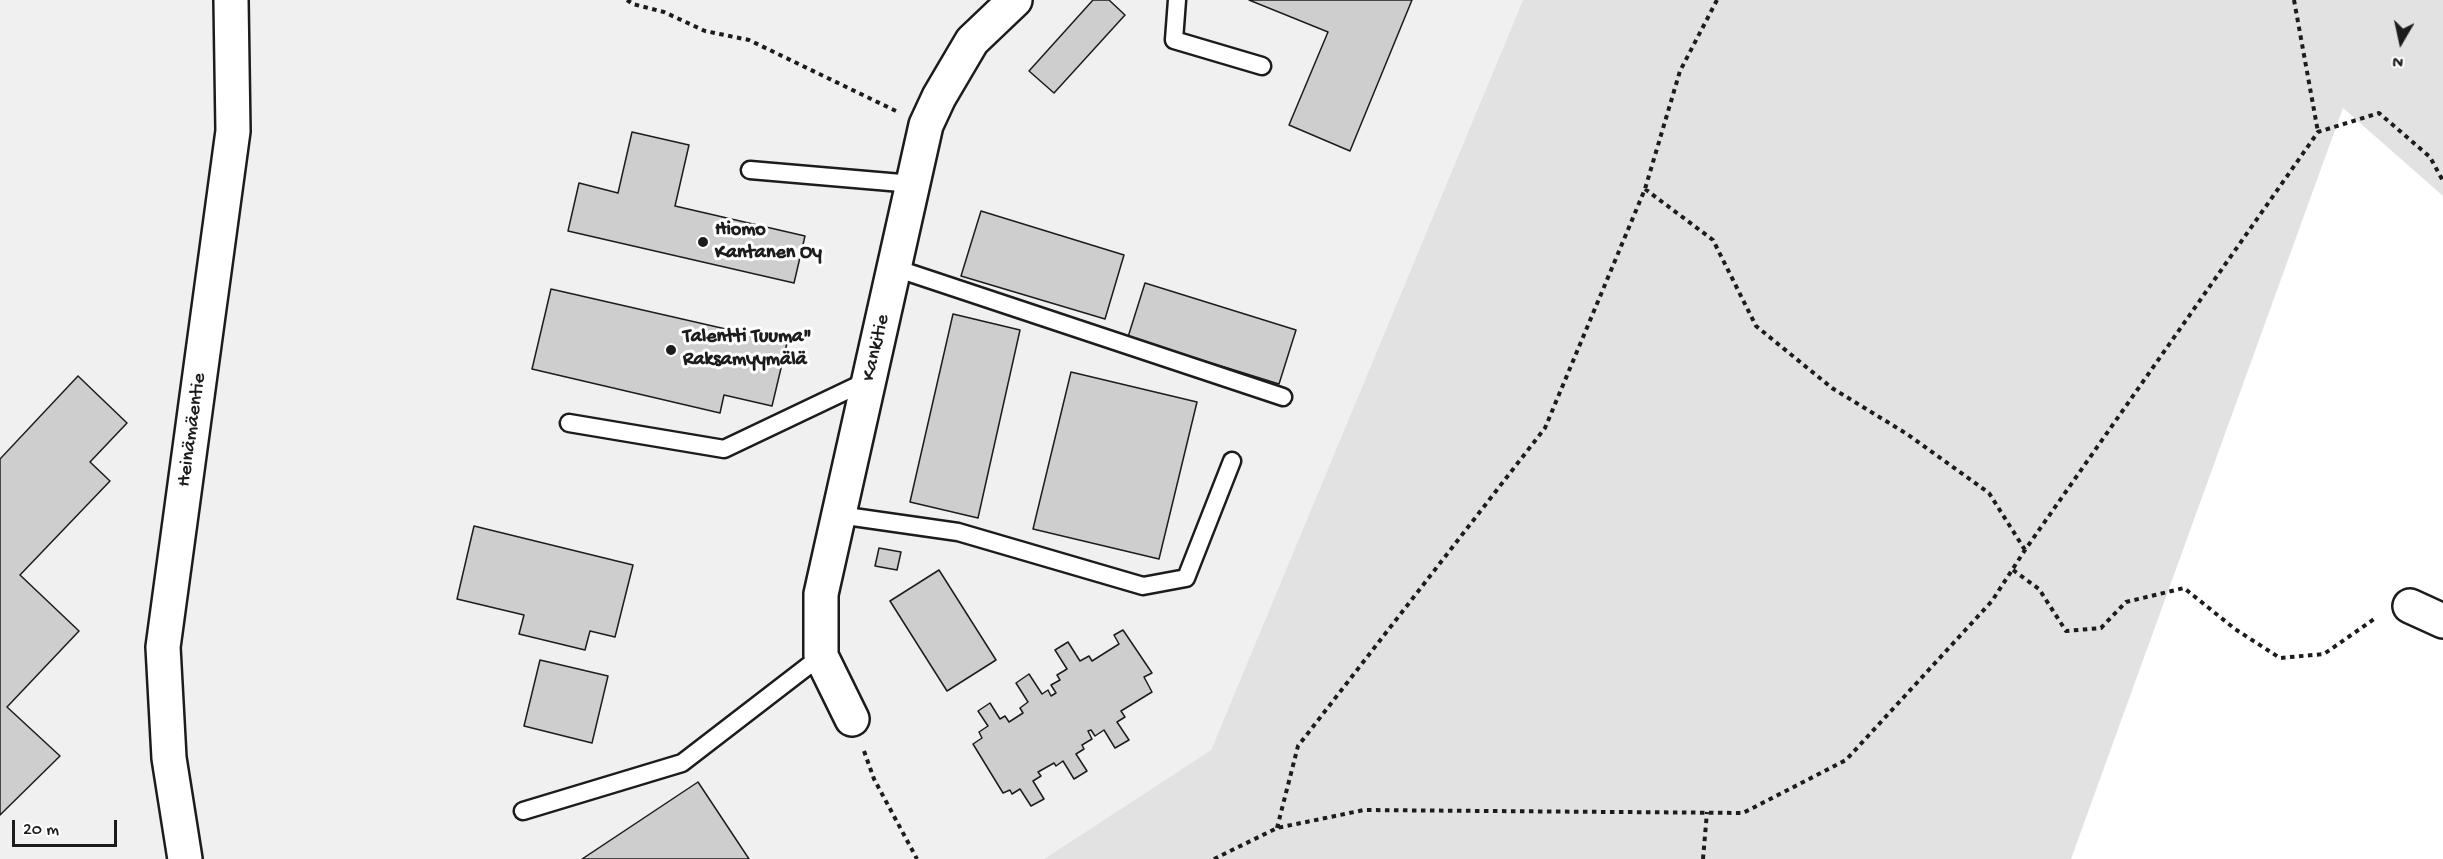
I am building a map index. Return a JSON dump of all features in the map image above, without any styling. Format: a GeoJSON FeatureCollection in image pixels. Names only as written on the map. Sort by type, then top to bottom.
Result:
{"type":"FeatureCollection","features":[{"type":"Feature","properties":{"kind":"street","name":"Heinämäentie"},"geometry":{"type":"LineString","coordinates":[[185,859],[169,758],[163,647],[233,131],[231,0]]}},
{"type":"Feature","properties":{"kind":"street","name":"Kankitie"},"geometry":{"type":"LineString","coordinates":[[852,719],[821,656],[821,594],[926,125],[939,97],[972,41],[1015,0]]}},
{"type":"Feature","properties":{"kind":"lane"},"geometry":{"type":"LineString","coordinates":[[1177,0],[1174,40],[1262,66]]}},
{"type":"Feature","properties":{"kind":"lane"},"geometry":{"type":"LineString","coordinates":[[750,170],[913,184]]}},
{"type":"Feature","properties":{"kind":"lane"},"geometry":{"type":"LineString","coordinates":[[895,268],[1283,397]]}},
{"type":"Feature","properties":{"kind":"lane"},"geometry":{"type":"LineString","coordinates":[[569,423],[724,448],[870,380]]}},
{"type":"Feature","properties":{"kind":"lane"},"geometry":{"type":"LineString","coordinates":[[839,515],[958,532],[1143,586],[1186,578],[1232,461]]}},
{"type":"Feature","properties":{"kind":"lane"},"geometry":{"type":"LineString","coordinates":[[523,811],[681,763],[821,656]]}},
{"type":"Feature","properties":{"kind":"path"},"geometry":{"type":"LineString","coordinates":[[627,0],[633,4],[664,12],[705,31],[749,40],[926,125]]}},
{"type":"Feature","properties":{"kind":"path"},"geometry":{"type":"LineString","coordinates":[[1277,828],[1298,746],[1545,428],[1645,189],[1680,71],[1717,0]]}},
{"type":"Feature","properties":{"kind":"path"},"geometry":{"type":"LineString","coordinates":[[2294,0],[2318,132]]}},
{"type":"Feature","properties":{"kind":"path"},"geometry":{"type":"LineString","coordinates":[[1214,859],[1277,828],[1364,810],[1743,813],[1846,760],[1992,601],[2025,550],[2318,132],[2379,112],[2430,157],[2443,181]]}},
{"type":"Feature","properties":{"kind":"path"},"geometry":{"type":"LineString","coordinates":[[1645,189],[1713,240],[1756,326],[1832,388],[1906,434],[1989,493],[2025,550]]}},
{"type":"Feature","properties":{"kind":"path"},"geometry":{"type":"LineString","coordinates":[[2013,570],[2039,589],[2066,631],[2101,628],[2126,602],[2184,588],[2235,629],[2280,658],[2324,654],[2376,618],[2423,612]]}},
{"type":"Feature","properties":{"kind":"path"},"geometry":{"type":"LineString","coordinates":[[852,719],[874,779],[917,859]]}},
{"type":"Feature","properties":{"kind":"path"},"geometry":{"type":"LineString","coordinates":[[1702,859],[1707,812]]}},
{"type":"Feature","properties":{"kind":"shaded area"},"geometry":{"type":"Polygon","coordinates":[[[0,0],[1523,0],[1211,750],[1044,859],[0,859],[0,0]]]}},
{"type":"Feature","properties":{"kind":"shaded area"},"geometry":{"type":"Polygon","coordinates":[[[1523,0],[2443,0],[2443,196],[2343,108],[2071,859],[1044,859],[1211,750],[1523,0]]]}},
{"type":"Feature","properties":{"kind":"building"},"geometry":{"type":"Polygon","coordinates":[[[1093,0],[1109,0],[1125,15],[1054,93],[1029,71],[1093,0]]]}},
{"type":"Feature","properties":{"kind":"building"},"geometry":{"type":"Polygon","coordinates":[[[1249,0],[1412,0],[1350,151],[1289,125],[1328,32],[1249,0]]]}},
{"type":"Feature","properties":{"kind":"building"},"geometry":{"type":"Polygon","coordinates":[[[632,132],[689,145],[675,206],[805,236],[794,283],[568,231],[579,183],[618,193],[632,132]]]}},
{"type":"Feature","properties":{"kind":"building"},"geometry":{"type":"Polygon","coordinates":[[[981,211],[1124,255],[1105,319],[961,276],[981,211]]]}},
{"type":"Feature","properties":{"kind":"building"},"geometry":{"type":"Polygon","coordinates":[[[1145,283],[1296,330],[1279,384],[1128,337],[1145,283]]]}},
{"type":"Feature","properties":{"kind":"building"},"geometry":{"type":"Polygon","coordinates":[[[551,289],[787,343],[772,406],[724,395],[720,413],[532,369],[551,289]]]}},
{"type":"Feature","properties":{"kind":"building"},"geometry":{"type":"Polygon","coordinates":[[[953,314],[1020,330],[978,518],[910,502],[953,314]]]}},
{"type":"Feature","properties":{"kind":"building"},"geometry":{"type":"Polygon","coordinates":[[[1071,372],[1197,402],[1159,559],[1033,529],[1071,372]]]}},
{"type":"Feature","properties":{"kind":"building"},"geometry":{"type":"Polygon","coordinates":[[[78,376],[127,423],[90,462],[110,481],[20,575],[79,631],[7,707],[60,756],[0,815],[0,459],[78,376]]]}},
{"type":"Feature","properties":{"kind":"building"},"geometry":{"type":"Polygon","coordinates":[[[474,526],[633,565],[615,637],[590,631],[585,650],[519,634],[524,615],[457,599],[474,526]]]}},
{"type":"Feature","properties":{"kind":"building"},"geometry":{"type":"Polygon","coordinates":[[[879,548],[901,552],[897,570],[875,566],[879,548]]]}},
{"type":"Feature","properties":{"kind":"building"},"geometry":{"type":"Polygon","coordinates":[[[939,570],[996,660],[947,691],[890,601],[939,570]]]}},
{"type":"Feature","properties":{"kind":"building"},"geometry":{"type":"Polygon","coordinates":[[[1123,630],[1152,673],[1144,677],[1152,692],[1121,711],[1125,717],[1117,722],[1129,740],[1115,748],[1104,730],[1095,736],[1091,730],[1088,731],[1092,739],[1082,745],[1084,749],[1076,754],[1087,771],[1074,779],[1063,761],[1038,772],[1041,776],[1033,781],[1044,799],[1031,806],[1020,789],[1012,794],[1010,790],[1003,793],[973,744],[982,738],[979,732],[988,726],[978,711],[990,703],[1000,719],[1005,716],[1009,722],[1023,713],[1020,708],[1028,702],[1016,683],[1029,674],[1042,694],[1048,690],[1051,696],[1056,693],[1051,685],[1060,680],[1057,675],[1067,669],[1055,650],[1068,642],[1080,661],[1089,656],[1092,661],[1119,644],[1114,635],[1123,630]]]}},
{"type":"Feature","properties":{"kind":"building"},"geometry":{"type":"Polygon","coordinates":[[[540,660],[608,676],[592,743],[524,726],[540,660]]]}},
{"type":"Feature","properties":{"kind":"building"},"geometry":{"type":"Polygon","coordinates":[[[698,782],[749,859],[582,859],[698,782]]]}},
{"type":"Feature","properties":{"kind":"place","name":"Hiomo Kantanen Oy"},"geometry":{"type":"Point","coordinates":[703,242]}},
{"type":"Feature","properties":{"kind":"place","name":"Talentti Tuuma\" Raksamyymälä"},"geometry":{"type":"Point","coordinates":[671,350]}}]}
